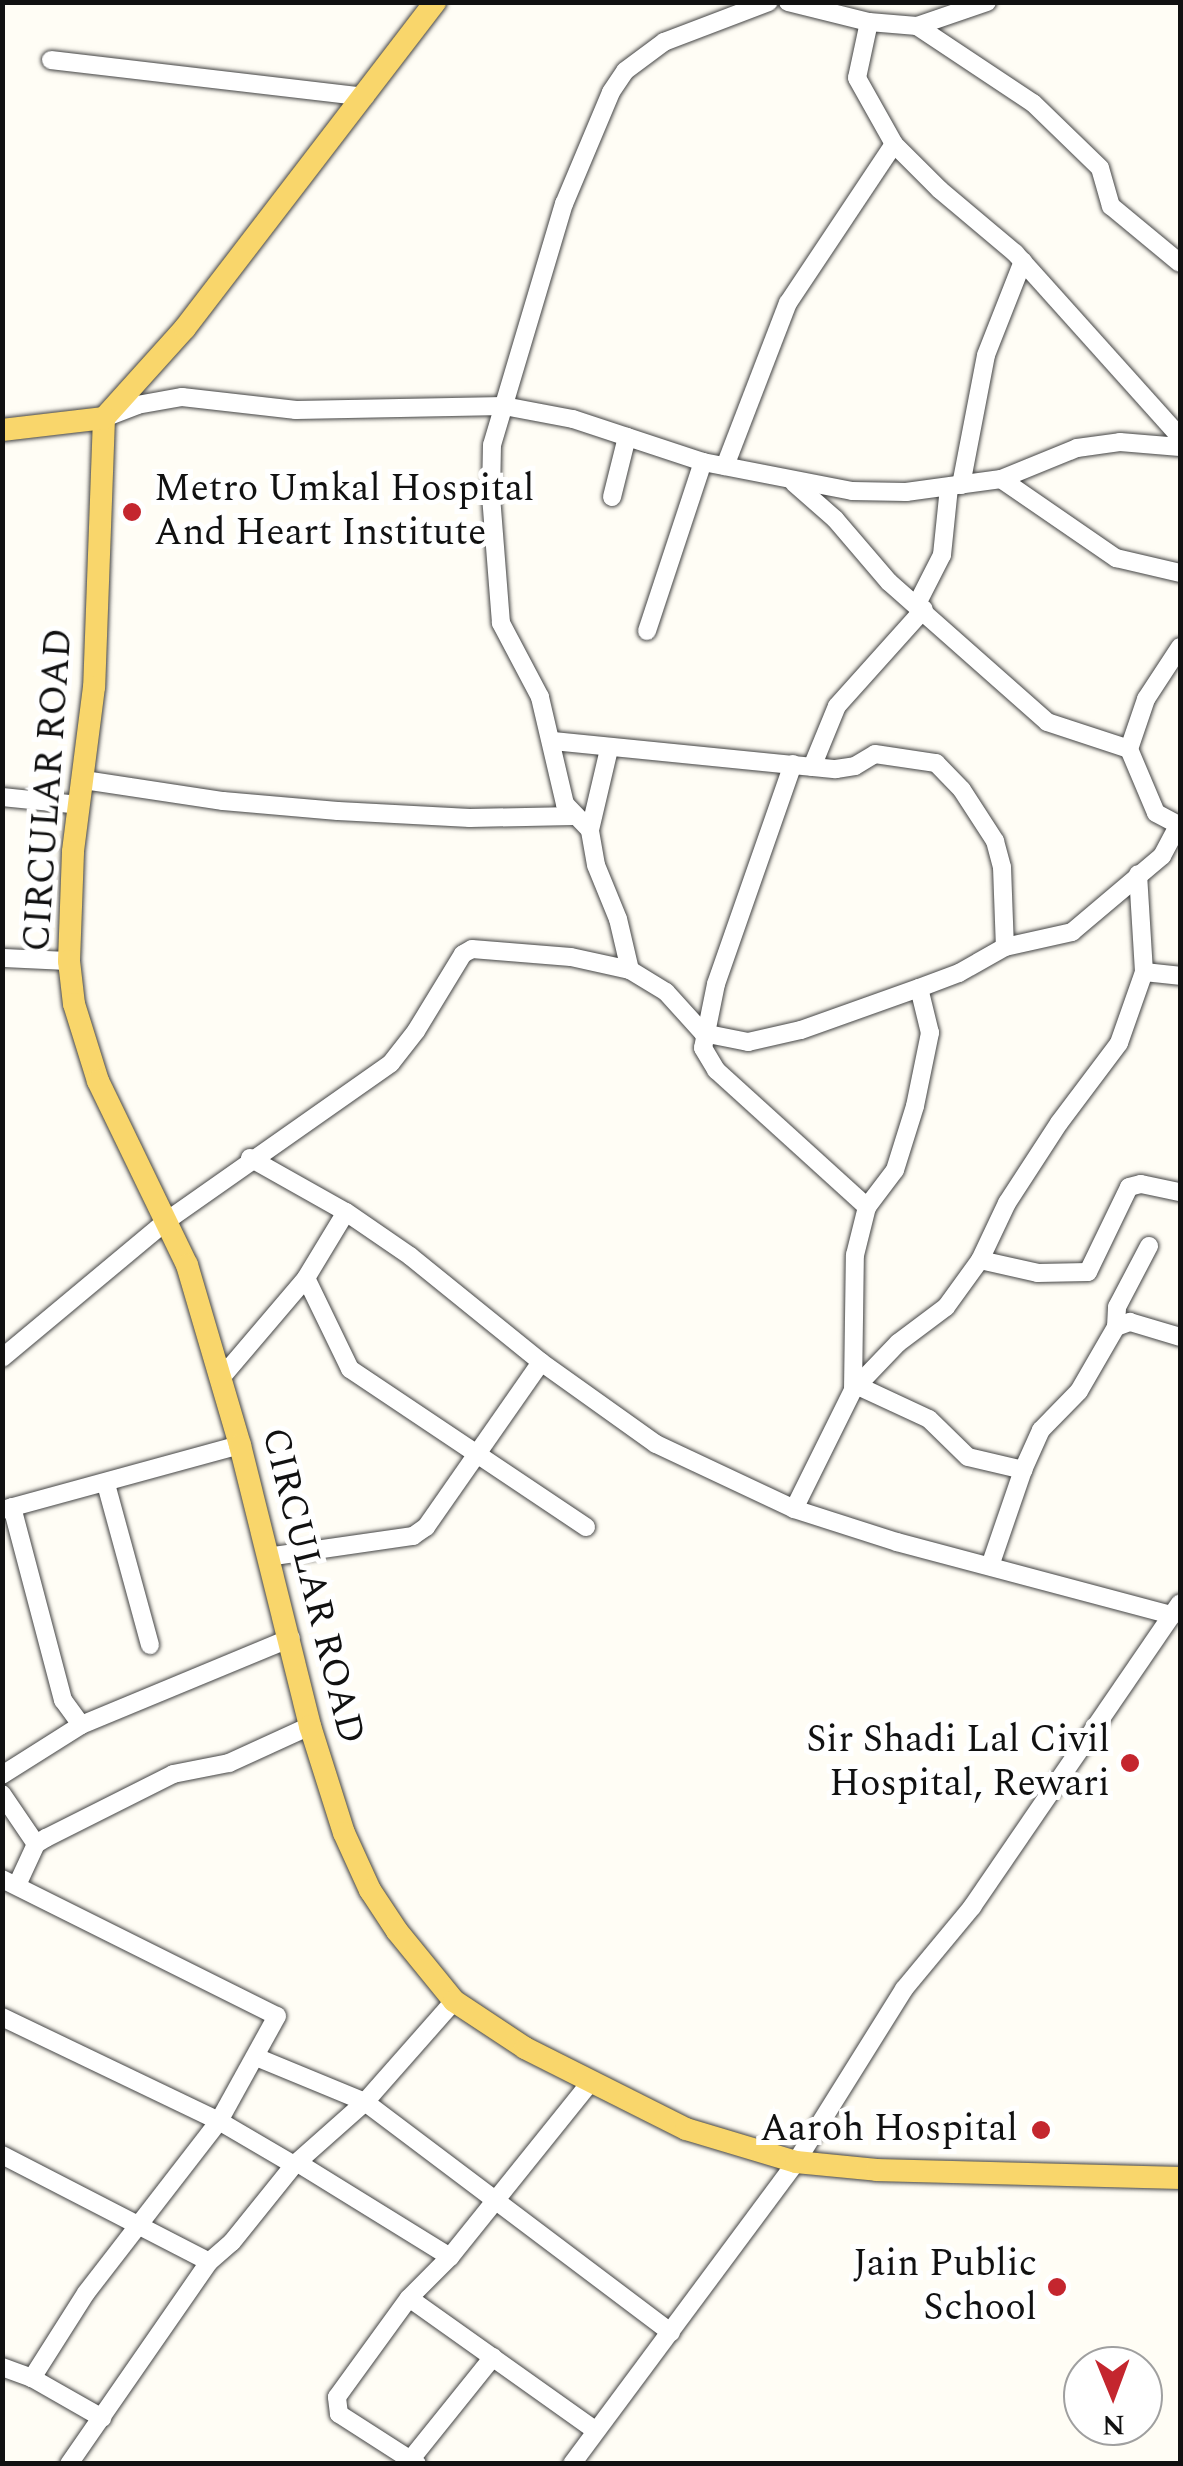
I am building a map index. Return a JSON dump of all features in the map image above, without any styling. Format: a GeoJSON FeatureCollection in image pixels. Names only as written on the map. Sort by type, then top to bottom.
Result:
{"type":"FeatureCollection","features":[{"type":"Feature","properties":{"kind":"main road"},"geometry":{"type":"LineString","coordinates":[[10,432],[104,418],[185,328],[434,2]]}},
{"type":"Feature","properties":{"kind":"main road","name":"CIRCULAR ROAD"},"geometry":{"type":"LineString","coordinates":[[104,418],[94,687],[79,806],[69,961],[74,1004],[98,1081],[187,1265],[292,1638],[310,1726],[344,1833],[370,1890],[397,1932],[454,2000],[590,2084],[686,2129],[796,2162],[877,2170],[1180,2178]]}},
{"type":"Feature","properties":{"kind":"street"},"geometry":{"type":"LineString","coordinates":[[590,830],[574,816],[561,794],[553,741],[527,667],[501,623],[496,599],[492,445],[564,204],[611,92],[625,70],[664,42],[769,2]]}},
{"type":"Feature","properties":{"kind":"street"},"geometry":{"type":"LineString","coordinates":[[788,2],[856,10],[869,22],[917,26],[987,2]]}},
{"type":"Feature","properties":{"kind":"street"},"geometry":{"type":"LineString","coordinates":[[869,22],[857,78],[894,144],[1022,261],[1180,436]]}},
{"type":"Feature","properties":{"kind":"street"},"geometry":{"type":"LineString","coordinates":[[917,26],[1008,83],[1060,127],[1100,168],[1111,206],[1180,263]]}},
{"type":"Feature","properties":{"kind":"street"},"geometry":{"type":"LineString","coordinates":[[51,60],[364,98]]}},
{"type":"Feature","properties":{"kind":"street"},"geometry":{"type":"LineString","coordinates":[[725,466],[788,303],[894,144]]}},
{"type":"Feature","properties":{"kind":"street"},"geometry":{"type":"LineString","coordinates":[[867,1208],[716,1070],[703,1048],[703,1033],[802,765],[837,706],[921,606],[942,555],[986,355],[1022,261]]}},
{"type":"Feature","properties":{"kind":"street"},"geometry":{"type":"LineString","coordinates":[[104,418],[137,405],[182,396],[287,410],[504,406],[573,419],[703,462],[852,491],[955,486],[1001,479],[1077,448],[1120,442],[1180,447]]}},
{"type":"Feature","properties":{"kind":"street"},"geometry":{"type":"LineString","coordinates":[[612,497],[627,437]]}},
{"type":"Feature","properties":{"kind":"street"},"geometry":{"type":"LineString","coordinates":[[647,631],[703,462]]}},
{"type":"Feature","properties":{"kind":"street"},"geometry":{"type":"LineString","coordinates":[[1001,479],[1116,558],[1180,573]]}},
{"type":"Feature","properties":{"kind":"street"},"geometry":{"type":"LineString","coordinates":[[792,481],[834,519],[878,571],[921,606],[971,659],[1047,722],[1130,748]]}},
{"type":"Feature","properties":{"kind":"street"},"geometry":{"type":"LineString","coordinates":[[2,1358],[165,1222],[250,1158],[391,1063],[416,1031],[463,954],[472,950],[571,957],[630,970],[666,992],[703,1033],[748,1042],[800,1030],[919,988],[959,973],[1005,947],[1072,932],[1162,856],[1179,826],[1156,813],[1130,748],[1146,699],[1180,646]]}},
{"type":"Feature","properties":{"kind":"street"},"geometry":{"type":"LineString","coordinates":[[553,741],[849,768],[875,754],[936,763],[962,790],[995,842],[1002,867],[1005,947]]}},
{"type":"Feature","properties":{"kind":"street"},"geometry":{"type":"LineString","coordinates":[[609,749],[590,830],[596,865],[618,919],[630,970]]}},
{"type":"Feature","properties":{"kind":"street"},"geometry":{"type":"LineString","coordinates":[[84,780],[338,811],[470,818],[574,816]]}},
{"type":"Feature","properties":{"kind":"street"},"geometry":{"type":"LineString","coordinates":[[2,798],[79,806]]}},
{"type":"Feature","properties":{"kind":"street"},"geometry":{"type":"LineString","coordinates":[[794,1510],[856,1388],[898,1342],[946,1307],[980,1260],[1034,1162],[1119,1043],[1144,972],[1138,874]]}},
{"type":"Feature","properties":{"kind":"street"},"geometry":{"type":"LineString","coordinates":[[2,958],[69,961]]}},
{"type":"Feature","properties":{"kind":"street"},"geometry":{"type":"LineString","coordinates":[[1144,972],[1180,976]]}},
{"type":"Feature","properties":{"kind":"street"},"geometry":{"type":"LineString","coordinates":[[856,1388],[855,1255],[867,1208],[895,1170],[914,1106],[930,1033],[919,988]]}},
{"type":"Feature","properties":{"kind":"street"},"geometry":{"type":"LineString","coordinates":[[250,1158],[346,1212],[410,1256],[541,1362],[656,1444],[794,1510],[990,1566],[1176,1609],[972,1908],[904,1990],[796,2162],[572,2464]]}},
{"type":"Feature","properties":{"kind":"street"},"geometry":{"type":"LineString","coordinates":[[980,1260],[1038,1273],[1088,1272],[1129,1186],[1141,1184],[1180,1192]]}},
{"type":"Feature","properties":{"kind":"street"},"geometry":{"type":"LineString","coordinates":[[221,1378],[306,1278],[346,1212]]}},
{"type":"Feature","properties":{"kind":"street"},"geometry":{"type":"LineString","coordinates":[[990,1566],[1023,1470],[1042,1430],[1080,1391],[1116,1327],[1116,1307],[1149,1246]]}},
{"type":"Feature","properties":{"kind":"street"},"geometry":{"type":"LineString","coordinates":[[306,1278],[350,1369],[586,1527]]}},
{"type":"Feature","properties":{"kind":"street"},"geometry":{"type":"LineString","coordinates":[[1116,1327],[1130,1322],[1180,1337]]}},
{"type":"Feature","properties":{"kind":"street"},"geometry":{"type":"LineString","coordinates":[[267,1557],[413,1536],[426,1527],[541,1362]]}},
{"type":"Feature","properties":{"kind":"street"},"geometry":{"type":"LineString","coordinates":[[856,1388],[929,1419],[968,1456],[1023,1470]]}},
{"type":"Feature","properties":{"kind":"street"},"geometry":{"type":"LineString","coordinates":[[82,1725],[63,1700],[8,1508],[240,1445]]}},
{"type":"Feature","properties":{"kind":"street"},"geometry":{"type":"LineString","coordinates":[[106,1484],[150,1644]]}},
{"type":"Feature","properties":{"kind":"street"},"geometry":{"type":"LineString","coordinates":[[2,1774],[82,1725],[292,1638]]}},
{"type":"Feature","properties":{"kind":"street"},"geometry":{"type":"LineString","coordinates":[[32,2378],[86,2294],[220,2121],[275,2023],[272,2010],[10,1881],[36,1844],[173,1774],[229,1764],[310,1726]]}},
{"type":"Feature","properties":{"kind":"street"},"geometry":{"type":"LineString","coordinates":[[2,1794],[36,1844]]}},
{"type":"Feature","properties":{"kind":"street"},"geometry":{"type":"LineString","coordinates":[[68,2464],[210,2262],[232,2242],[296,2164],[365,2102],[454,2000]]}},
{"type":"Feature","properties":{"kind":"street"},"geometry":{"type":"LineString","coordinates":[[2,2018],[220,2121],[450,2258]]}},
{"type":"Feature","properties":{"kind":"street"},"geometry":{"type":"LineString","coordinates":[[256,2057],[365,2102],[671,2332]]}},
{"type":"Feature","properties":{"kind":"street"},"geometry":{"type":"LineString","coordinates":[[493,2357],[414,2461],[339,2414],[335,2404],[410,2298],[450,2258],[590,2084]]}},
{"type":"Feature","properties":{"kind":"street"},"geometry":{"type":"LineString","coordinates":[[2,2155],[210,2262]]}},
{"type":"Feature","properties":{"kind":"street"},"geometry":{"type":"LineString","coordinates":[[410,2298],[596,2431]]}},
{"type":"Feature","properties":{"kind":"street"},"geometry":{"type":"LineString","coordinates":[[2,2367],[32,2378],[102,2418]]}},
{"type":"Feature","properties":{"kind":"place","name":"Metro Umkal Hospital And Heart Institute"},"geometry":{"type":"Point","coordinates":[132,512]}},
{"type":"Feature","properties":{"kind":"place","name":"Sir Shadi Lal Civil Hospital, Rewari"},"geometry":{"type":"Point","coordinates":[1130,1763]}},
{"type":"Feature","properties":{"kind":"place","name":"Aaroh Hospital"},"geometry":{"type":"Point","coordinates":[1041,2130]}},
{"type":"Feature","properties":{"kind":"place","name":"Jain Public School"},"geometry":{"type":"Point","coordinates":[1057,2287]}}]}
